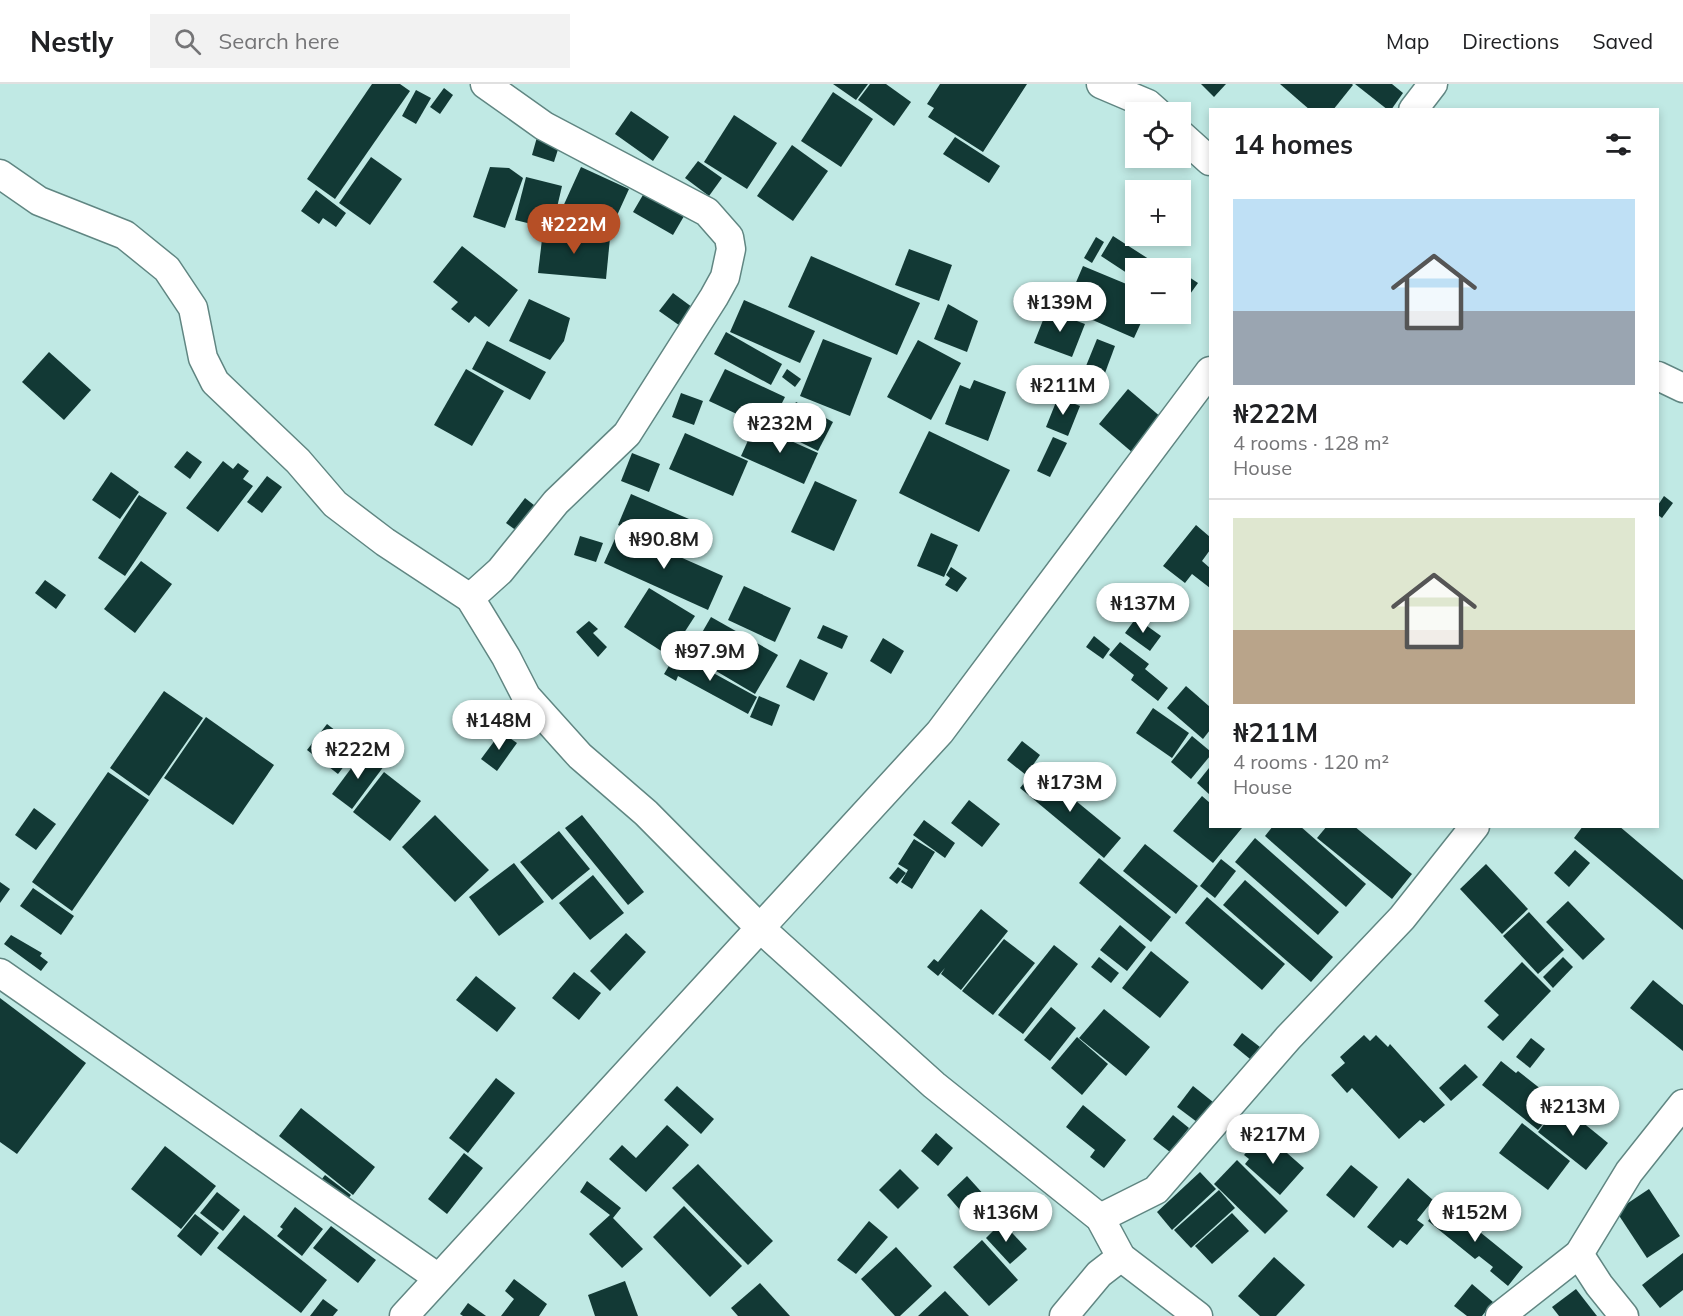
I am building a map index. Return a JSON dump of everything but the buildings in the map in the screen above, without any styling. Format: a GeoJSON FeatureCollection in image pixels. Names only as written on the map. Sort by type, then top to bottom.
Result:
{"type":"FeatureCollection","features":[{"type":"Feature","properties":{"kind":"street"},"geometry":{"type":"LineString","coordinates":[[470,598],[500,571],[556,502],[627,434],[714,297],[725,277],[731,249],[729,237],[707,212],[544,126],[485,84]]}},
{"type":"Feature","properties":{"kind":"street"},"geometry":{"type":"LineString","coordinates":[[1101,84],[1143,102]]}},
{"type":"Feature","properties":{"kind":"street"},"geometry":{"type":"LineString","coordinates":[[1415,108],[1433,84]]}},
{"type":"Feature","properties":{"kind":"street"},"geometry":{"type":"LineString","coordinates":[[1191,144],[1209,160]]}},
{"type":"Feature","properties":{"kind":"street"},"geometry":{"type":"LineString","coordinates":[[0,174],[39,201],[125,235],[167,269],[193,308],[203,358],[214,382],[283,446],[335,504],[385,542],[470,598],[534,704],[580,756],[646,813],[760,928],[934,1085],[1100,1218],[1121,1257],[1198,1316]]}},
{"type":"Feature","properties":{"kind":"street"},"geometry":{"type":"LineString","coordinates":[[404,1316],[940,732],[1209,371]]}},
{"type":"Feature","properties":{"kind":"street"},"geometry":{"type":"LineString","coordinates":[[1659,376],[1683,388]]}},
{"type":"Feature","properties":{"kind":"street"},"geometry":{"type":"LineString","coordinates":[[1100,1218],[1156,1190],[1288,1038],[1402,918],[1473,828]]}},
{"type":"Feature","properties":{"kind":"street"},"geometry":{"type":"LineString","coordinates":[[0,973],[437,1278]]}},
{"type":"Feature","properties":{"kind":"street"},"geometry":{"type":"LineString","coordinates":[[1500,1316],[1579,1254],[1629,1172],[1683,1104]]}},
{"type":"Feature","properties":{"kind":"street"},"geometry":{"type":"LineString","coordinates":[[1579,1254],[1599,1285],[1624,1316]]}},
{"type":"Feature","properties":{"kind":"street"},"geometry":{"type":"LineString","coordinates":[[1064,1316],[1099,1274],[1121,1257]]}}]}
